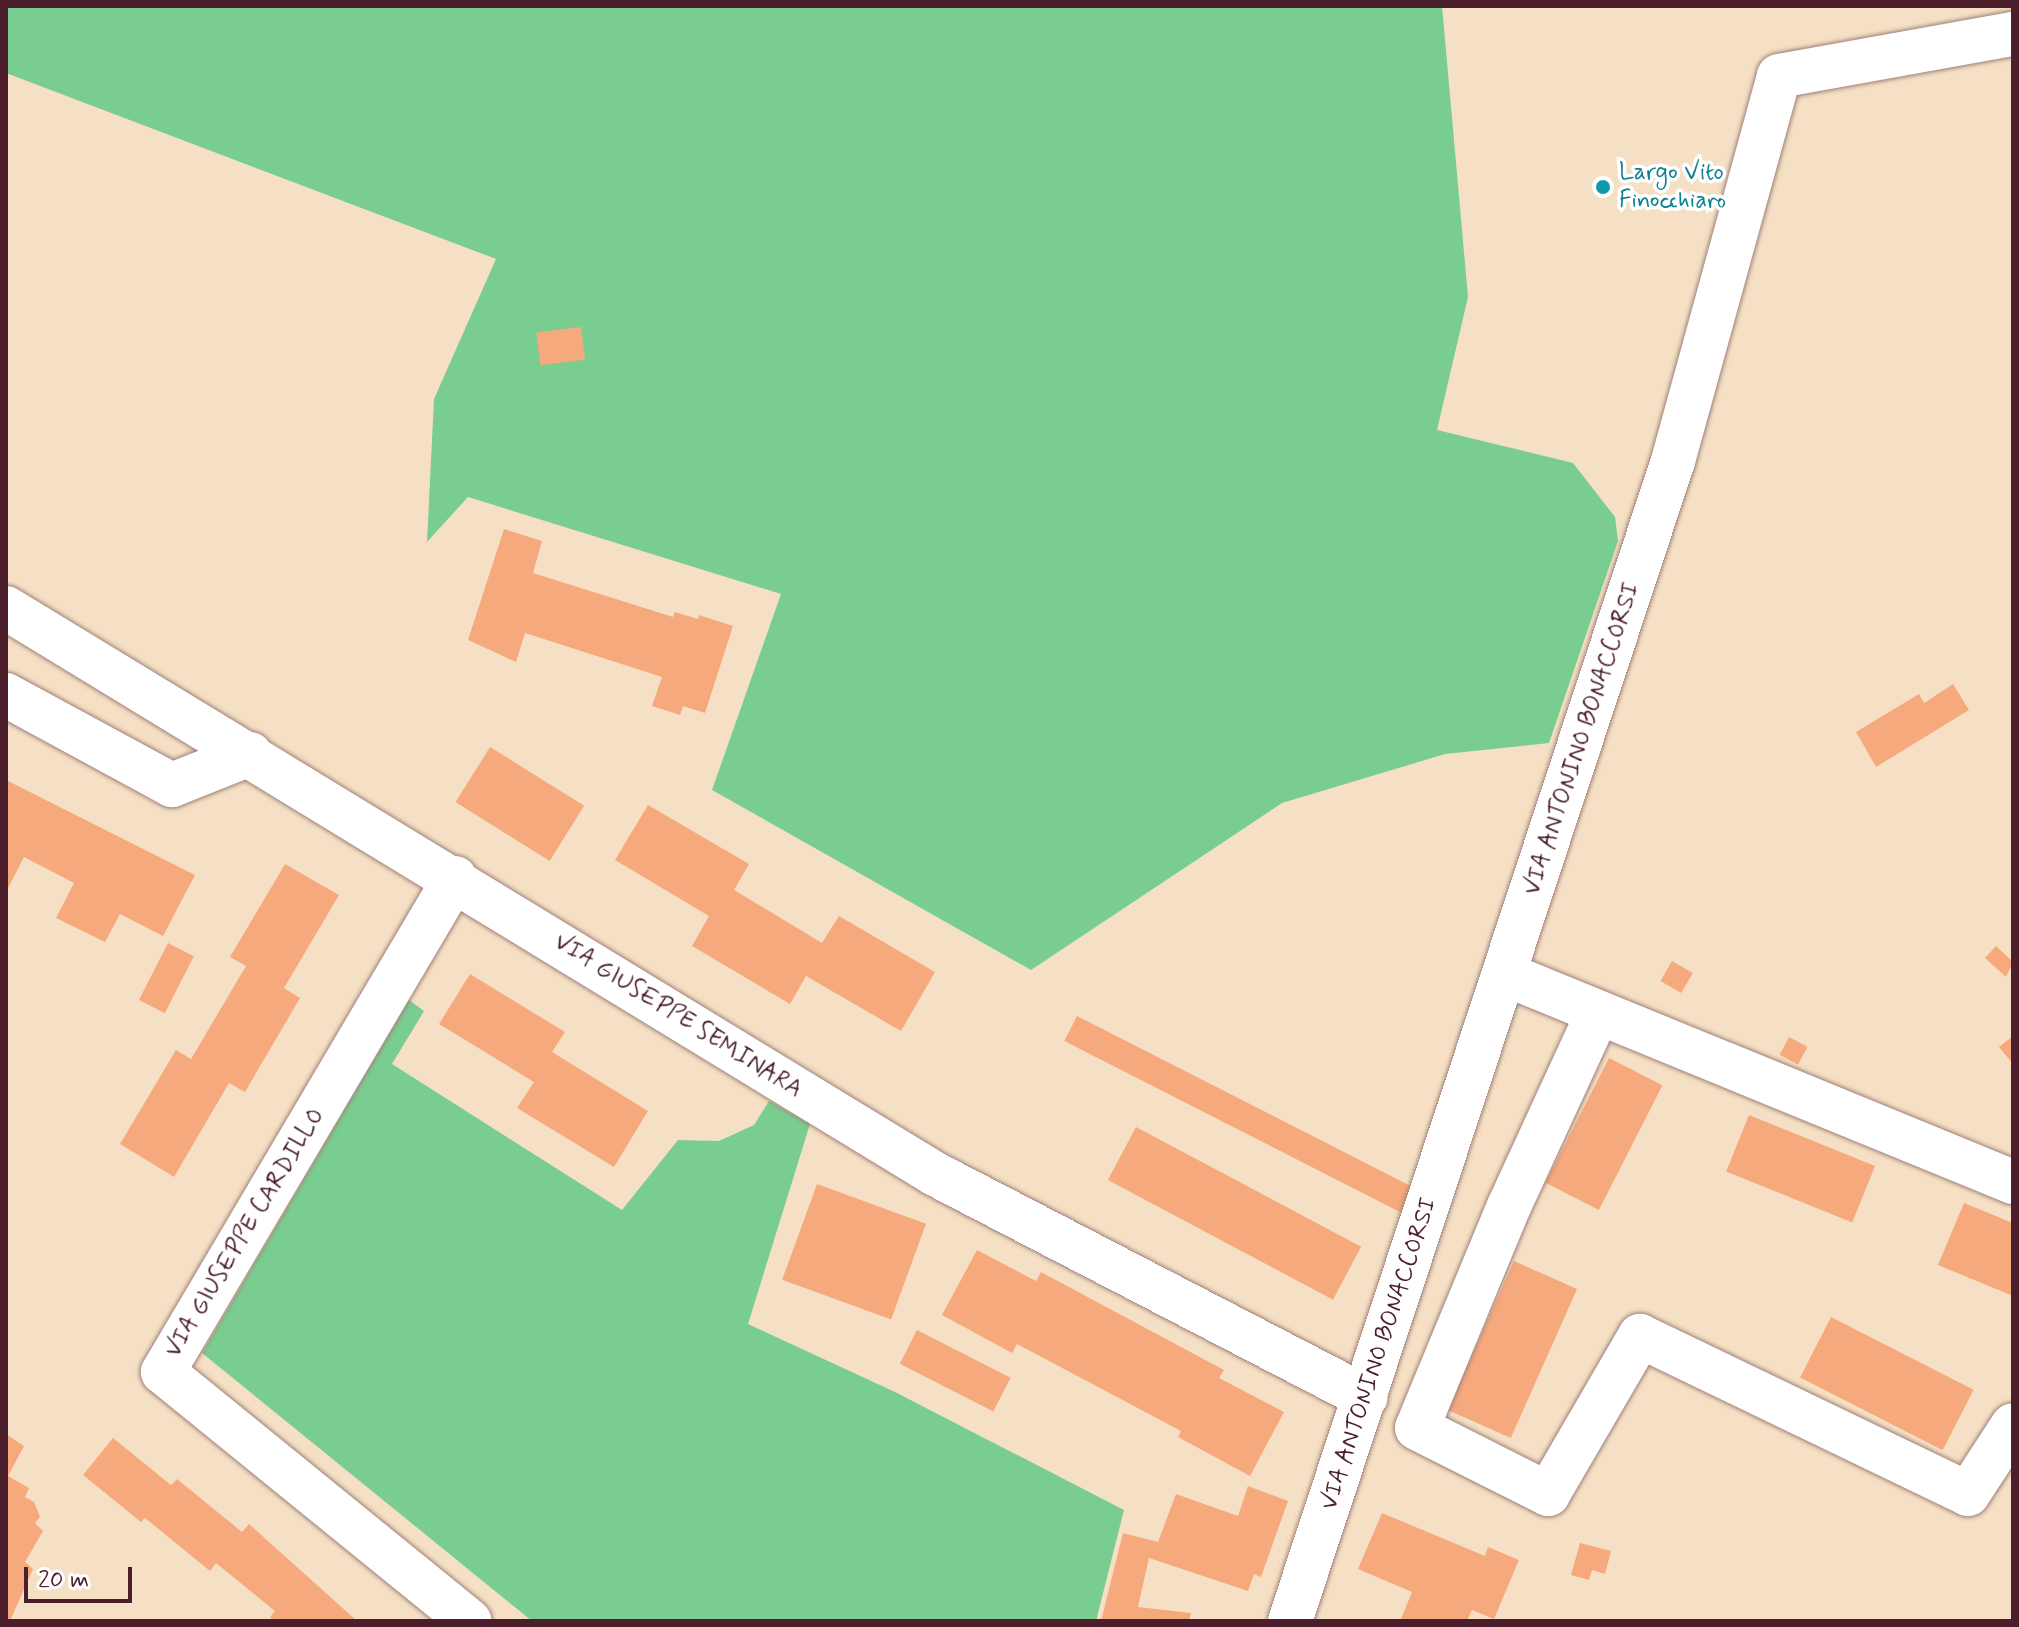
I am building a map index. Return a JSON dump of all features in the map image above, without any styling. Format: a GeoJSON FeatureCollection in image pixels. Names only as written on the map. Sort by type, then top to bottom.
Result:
{"type":"FeatureCollection","features":[{"type":"Feature","properties":{"kind":"street","name":"VIA ANTONINO BONACCORSI"},"geometry":{"type":"LineString","coordinates":[[1290,1621],[1673,461],[1779,76],[2013,34]]}},
{"type":"Feature","properties":{"kind":"street","name":"VIA GIUSEPPE SEMINARA"},"geometry":{"type":"LineString","coordinates":[[6,608],[455,878],[935,1174],[1366,1397]]}},
{"type":"Feature","properties":{"kind":"street"},"geometry":{"type":"LineString","coordinates":[[6,695],[172,785],[250,754]]}},
{"type":"Feature","properties":{"kind":"street","name":"VIA GIUSEPPE CARDILLO"},"geometry":{"type":"LineString","coordinates":[[455,878],[163,1372],[469,1621]]}},
{"type":"Feature","properties":{"kind":"street"},"geometry":{"type":"LineString","coordinates":[[1505,974],[1597,1015],[2013,1182]]}},
{"type":"Feature","properties":{"kind":"street"},"geometry":{"type":"LineString","coordinates":[[1597,1015],[1509,1206],[1417,1428],[1548,1494],[1640,1336],[1968,1494],[2013,1425]]}},
{"type":"Feature","properties":{"kind":"green space"},"geometry":{"type":"Polygon","coordinates":[[[6,6],[1442,6],[1468,297],[1437,430],[1573,463],[1615,517],[1618,541],[1549,743],[1445,754],[1282,803],[1031,970],[712,790],[781,594],[468,497],[427,542],[434,399],[496,259],[6,73],[6,6]]]}},
{"type":"Feature","properties":{"kind":"green space"},"geometry":{"type":"Polygon","coordinates":[[[409,1000],[424,1011],[392,1064],[622,1210],[678,1140],[719,1141],[754,1125],[769,1101],[810,1124],[748,1324],[895,1392],[1124,1510],[1096,1621],[532,1621],[202,1353],[409,1000]]]}},
{"type":"Feature","properties":{"kind":"building"},"geometry":{"type":"Polygon","coordinates":[[[581,327],[585,360],[540,365],[536,332],[581,327]]]}},
{"type":"Feature","properties":{"kind":"building"},"geometry":{"type":"Polygon","coordinates":[[[504,529],[542,541],[533,573],[673,617],[675,612],[698,619],[699,615],[733,626],[705,713],[683,706],[680,715],[652,706],[662,677],[525,633],[516,662],[468,640],[504,529]]]}},
{"type":"Feature","properties":{"kind":"building"},"geometry":{"type":"Polygon","coordinates":[[[1953,684],[1969,710],[1876,767],[1856,732],[1919,694],[1924,703],[1953,684]]]}},
{"type":"Feature","properties":{"kind":"building"},"geometry":{"type":"Polygon","coordinates":[[[490,747],[584,806],[550,861],[456,802],[490,747]]]}},
{"type":"Feature","properties":{"kind":"building"},"geometry":{"type":"Polygon","coordinates":[[[6,780],[195,875],[163,936],[120,914],[105,942],[56,918],[74,883],[24,857],[6,892],[6,780]]]}},
{"type":"Feature","properties":{"kind":"building"},"geometry":{"type":"Polygon","coordinates":[[[648,805],[749,864],[734,890],[822,943],[839,916],[935,972],[901,1031],[806,976],[790,1004],[692,946],[709,916],[615,860],[648,805]]]}},
{"type":"Feature","properties":{"kind":"building"},"geometry":{"type":"Polygon","coordinates":[[[285,864],[339,895],[284,988],[300,998],[245,1092],[229,1083],[174,1177],[120,1144],[176,1050],[191,1059],[246,966],[230,957],[285,864]]]}},
{"type":"Feature","properties":{"kind":"building"},"geometry":{"type":"Polygon","coordinates":[[[168,943],[194,956],[165,1013],[139,1000],[168,943]]]}},
{"type":"Feature","properties":{"kind":"building"},"geometry":{"type":"Polygon","coordinates":[[[1996,946],[2013,962],[2006,977],[1985,958],[1996,946]]]}},
{"type":"Feature","properties":{"kind":"building"},"geometry":{"type":"Polygon","coordinates":[[[1672,961],[1693,973],[1681,993],[1660,981],[1672,961]]]}},
{"type":"Feature","properties":{"kind":"building"},"geometry":{"type":"Polygon","coordinates":[[[470,974],[565,1032],[552,1052],[648,1111],[614,1167],[517,1108],[534,1082],[439,1024],[470,974]]]}},
{"type":"Feature","properties":{"kind":"building"},"geometry":{"type":"Polygon","coordinates":[[[1077,1016],[1416,1189],[1404,1214],[1064,1041],[1077,1016]]]}},
{"type":"Feature","properties":{"kind":"building"},"geometry":{"type":"Polygon","coordinates":[[[2013,1036],[2013,1064],[1999,1047],[2013,1036]]]}},
{"type":"Feature","properties":{"kind":"building"},"geometry":{"type":"Polygon","coordinates":[[[1789,1037],[1808,1047],[1798,1065],[1780,1055],[1789,1037]]]}},
{"type":"Feature","properties":{"kind":"building"},"geometry":{"type":"Polygon","coordinates":[[[1609,1058],[1662,1085],[1599,1210],[1545,1183],[1609,1058]]]}},
{"type":"Feature","properties":{"kind":"building"},"geometry":{"type":"Polygon","coordinates":[[[1749,1115],[1875,1166],[1852,1223],[1726,1172],[1749,1115]]]}},
{"type":"Feature","properties":{"kind":"building"},"geometry":{"type":"Polygon","coordinates":[[[1136,1127],[1361,1247],[1333,1300],[1108,1180],[1136,1127]]]}},
{"type":"Feature","properties":{"kind":"building"},"geometry":{"type":"Polygon","coordinates":[[[817,1184],[926,1224],[891,1320],[782,1280],[817,1184]]]}},
{"type":"Feature","properties":{"kind":"building"},"geometry":{"type":"Polygon","coordinates":[[[1964,1203],[2013,1223],[2013,1296],[1938,1265],[1964,1203]]]}},
{"type":"Feature","properties":{"kind":"building"},"geometry":{"type":"Polygon","coordinates":[[[977,1250],[1036,1281],[1041,1272],[1224,1370],[1219,1378],[1284,1412],[1250,1476],[1178,1437],[1181,1431],[1017,1344],[1012,1353],[942,1315],[977,1250]]]}},
{"type":"Feature","properties":{"kind":"building"},"geometry":{"type":"Polygon","coordinates":[[[1514,1261],[1577,1289],[1511,1438],[1448,1410],[1514,1261]]]}},
{"type":"Feature","properties":{"kind":"building"},"geometry":{"type":"Polygon","coordinates":[[[1831,1317],[1974,1390],[1943,1450],[1800,1378],[1831,1317]]]}},
{"type":"Feature","properties":{"kind":"building"},"geometry":{"type":"Polygon","coordinates":[[[917,1330],[1011,1378],[993,1412],[900,1364],[917,1330]]]}},
{"type":"Feature","properties":{"kind":"building"},"geometry":{"type":"Polygon","coordinates":[[[6,1434],[24,1446],[8,1476],[29,1488],[25,1497],[34,1502],[40,1517],[35,1523],[43,1531],[25,1562],[33,1569],[10,1621],[6,1621],[6,1434]]]}},
{"type":"Feature","properties":{"kind":"building"},"geometry":{"type":"Polygon","coordinates":[[[113,1438],[171,1485],[177,1479],[242,1532],[249,1524],[357,1621],[274,1621],[270,1617],[275,1611],[216,1563],[210,1571],[145,1518],[141,1522],[83,1475],[113,1438]]]}},
{"type":"Feature","properties":{"kind":"building"},"geometry":{"type":"Polygon","coordinates":[[[1248,1486],[1288,1501],[1261,1577],[1254,1574],[1248,1591],[1149,1558],[1138,1607],[1191,1613],[1189,1621],[1101,1621],[1123,1533],[1158,1542],[1176,1494],[1238,1516],[1248,1486]]]}},
{"type":"Feature","properties":{"kind":"building"},"geometry":{"type":"Polygon","coordinates":[[[1382,1513],[1485,1556],[1488,1547],[1519,1560],[1494,1619],[1472,1610],[1467,1621],[1401,1619],[1412,1592],[1358,1569],[1382,1513]]]}},
{"type":"Feature","properties":{"kind":"building"},"geometry":{"type":"Polygon","coordinates":[[[1580,1543],[1611,1551],[1605,1574],[1592,1570],[1589,1580],[1571,1575],[1580,1543]]]}},
{"type":"Feature","properties":{"kind":"place","name":"Largo Vito Finocchiaro"},"geometry":{"type":"Point","coordinates":[1603,187]}}]}
